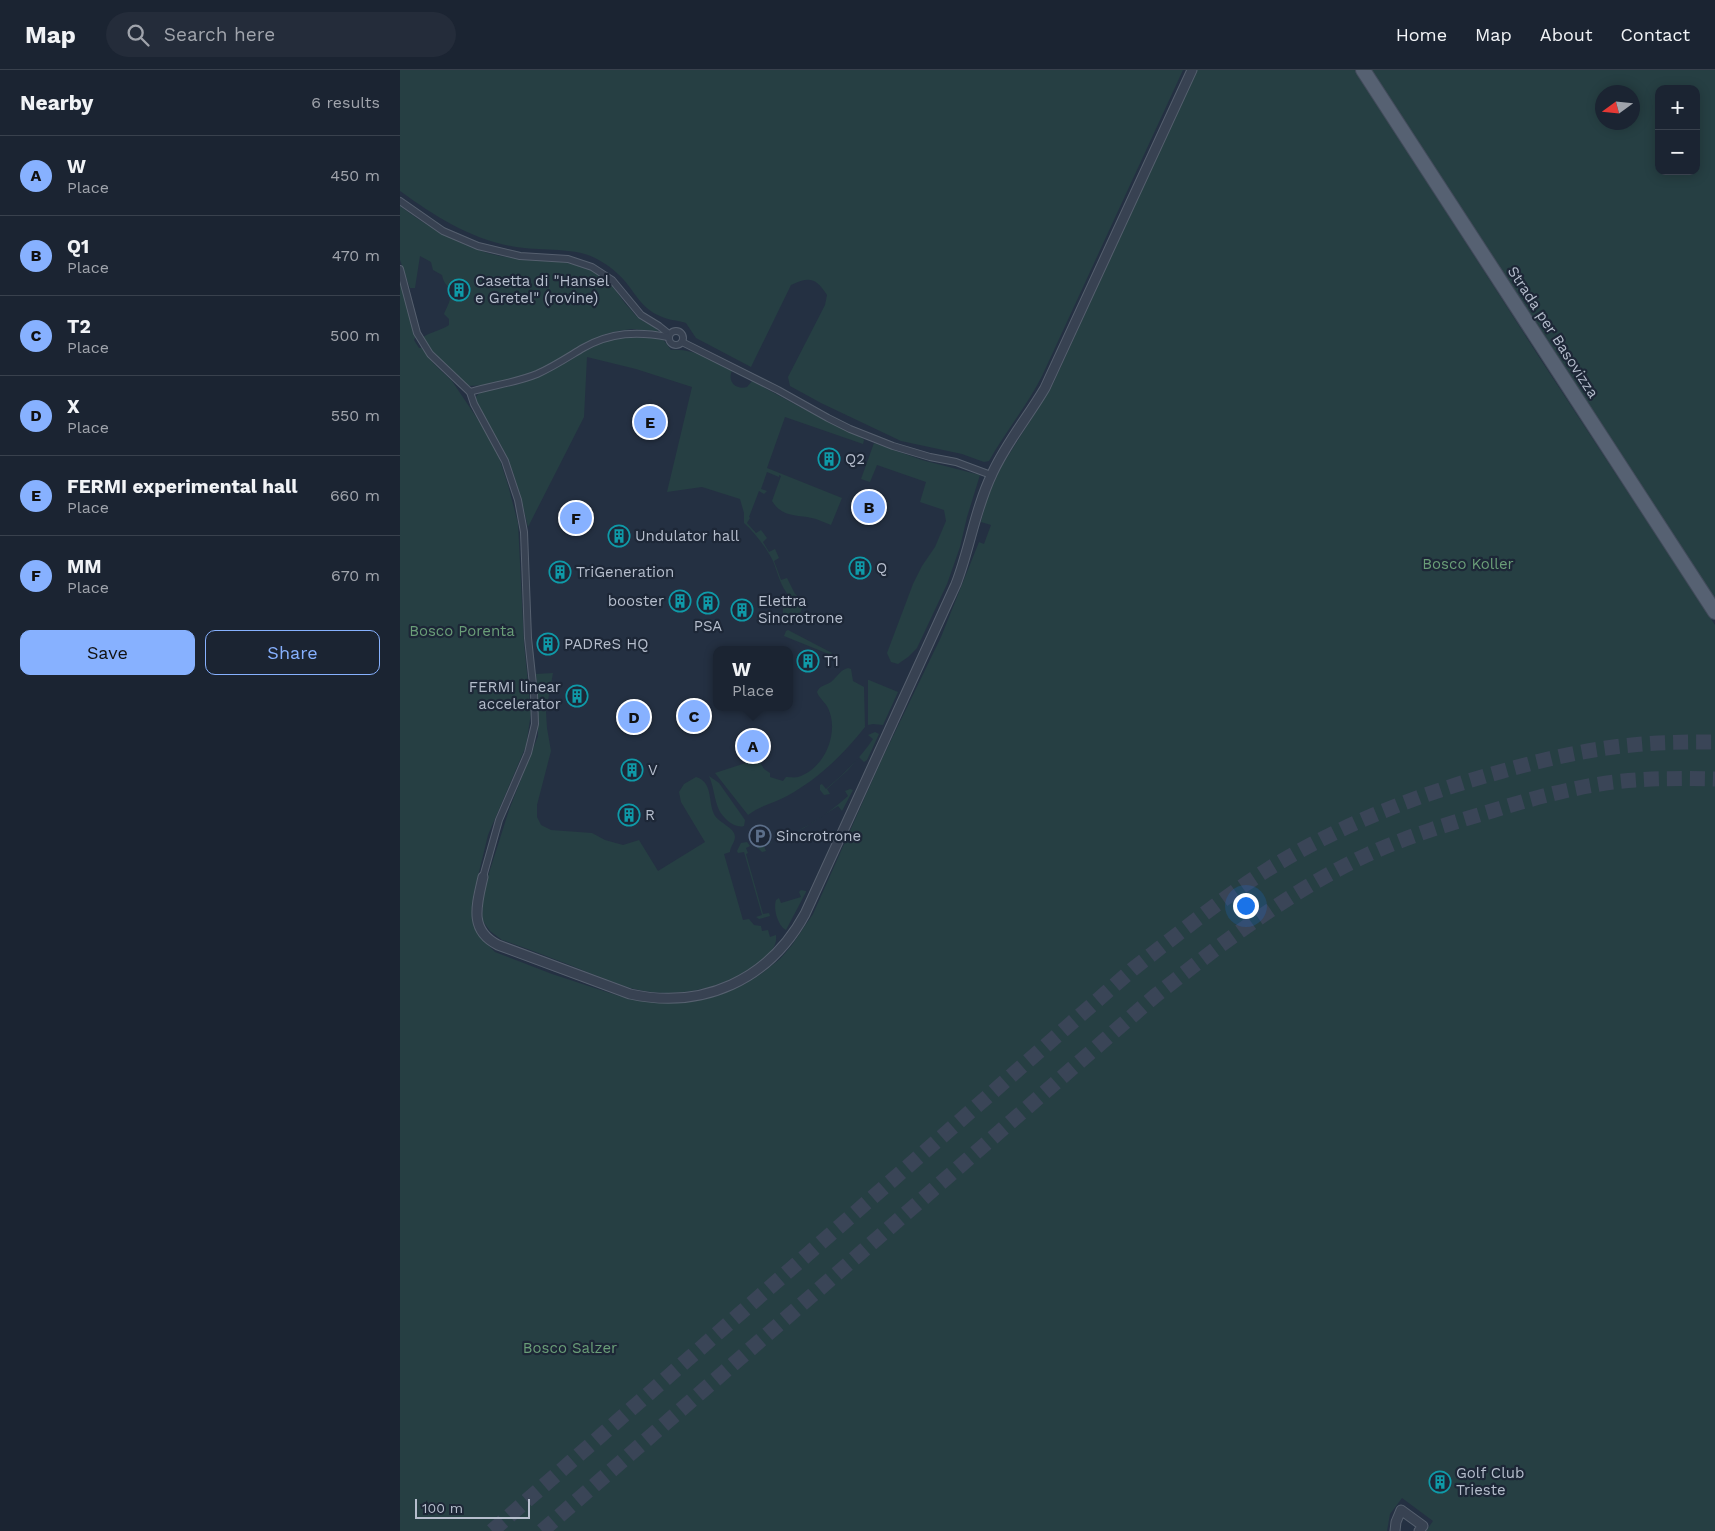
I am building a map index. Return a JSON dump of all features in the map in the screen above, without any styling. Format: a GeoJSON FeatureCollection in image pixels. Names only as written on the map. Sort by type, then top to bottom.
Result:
{"type":"FeatureCollection","features":[{"type":"Feature","properties":{"kind":"main road","name":"Strada per Basovizza"},"geometry":{"type":"LineString","coordinates":[[1363,70],[1715,612]]}},
{"type":"Feature","properties":{"kind":"street"},"geometry":{"type":"LineString","coordinates":[[400,269],[422,341],[435,360],[470,392],[474,404],[505,461],[522,518],[524,532],[528,638],[535,724],[528,753],[500,820],[486,863],[477,903],[476,918],[479,926],[489,939],[498,945],[630,994],[644,997],[668,998],[695,996],[728,986],[766,964],[787,942],[800,923],[956,584],[979,505],[992,475],[1012,438],[1030,414],[1045,388],[1192,70]]}},
{"type":"Feature","properties":{"kind":"street"},"geometry":{"type":"LineString","coordinates":[[400,201],[443,230],[478,246],[520,256],[568,259],[592,267],[612,280],[641,315],[660,326],[669,335],[670,342],[675,345],[682,342],[778,390],[850,429],[902,449],[956,462],[992,475]]}},
{"type":"Feature","properties":{"kind":"street"},"geometry":{"type":"LineString","coordinates":[[669,335],[674,330],[680,332],[683,336],[682,342]]}},
{"type":"Feature","properties":{"kind":"street"},"geometry":{"type":"LineString","coordinates":[[470,392],[525,379],[608,337],[634,332],[669,335]]}},
{"type":"Feature","properties":{"kind":"street"},"geometry":{"type":"LineString","coordinates":[[1395,1531],[1396,1522],[1401,1510],[1422,1526],[1419,1531]]}},
{"type":"Feature","properties":{"kind":"green space"},"geometry":{"type":"Polygon","coordinates":[[[400,70],[1183,70],[1042,376],[989,461],[984,462],[962,454],[901,441],[790,386],[788,377],[825,305],[827,295],[812,280],[803,280],[791,285],[751,367],[696,338],[686,323],[666,318],[648,309],[617,273],[595,258],[577,252],[500,244],[469,233],[427,210],[400,191],[400,70]]]}},
{"type":"Feature","properties":{"kind":"green space"},"geometry":{"type":"Polygon","coordinates":[[[1197,70],[1355,70],[1541,360],[1715,625],[1715,1531],[1426,1531],[1433,1521],[1402,1498],[1390,1514],[1387,1531],[400,1531],[400,280],[416,336],[414,340],[419,348],[422,348],[433,363],[452,381],[495,445],[518,523],[524,643],[531,713],[526,746],[488,835],[473,897],[473,921],[480,937],[495,952],[552,974],[619,996],[645,1001],[691,1002],[717,996],[741,986],[761,974],[780,959],[813,914],[881,761],[941,637],[979,542],[984,544],[991,525],[981,522],[987,498],[1001,467],[1051,388],[1197,70]]]}},
{"type":"Feature","properties":{"kind":"green space"},"geometry":{"type":"Polygon","coordinates":[[[1370,70],[1715,70],[1715,600],[1370,70]]]}},
{"type":"Feature","properties":{"kind":"green space"},"geometry":{"type":"Polygon","coordinates":[[[400,206],[436,230],[478,250],[506,257],[577,265],[599,274],[609,282],[637,317],[659,332],[632,329],[603,335],[532,374],[489,385],[468,386],[433,354],[423,337],[449,325],[449,319],[444,314],[449,302],[450,293],[442,275],[433,270],[431,262],[420,256],[415,288],[410,288],[400,260],[400,206]]]}},
{"type":"Feature","properties":{"kind":"green space"},"geometry":{"type":"Polygon","coordinates":[[[618,336],[653,336],[662,338],[671,350],[695,353],[732,371],[731,379],[736,386],[747,387],[752,381],[864,440],[863,444],[785,417],[767,468],[842,498],[831,525],[816,519],[792,515],[776,507],[772,501],[781,476],[779,475],[779,477],[767,472],[761,489],[767,491],[764,494],[759,491],[747,523],[756,533],[761,530],[767,538],[763,542],[769,552],[775,549],[779,558],[774,561],[781,580],[787,578],[795,594],[805,602],[800,614],[792,621],[783,620],[783,607],[789,603],[790,597],[782,584],[767,551],[744,523],[744,513],[740,499],[702,487],[667,492],[692,387],[636,369],[587,357],[584,417],[528,527],[509,462],[475,398],[480,392],[516,385],[541,376],[587,349],[618,336]]]}},
{"type":"Feature","properties":{"kind":"green space"},"geometry":{"type":"Polygon","coordinates":[[[874,443],[922,460],[980,475],[960,547],[947,584],[917,648],[898,664],[891,662],[887,653],[913,584],[935,547],[946,521],[944,510],[920,502],[926,482],[877,465],[870,482],[861,479],[874,443]]]}},
{"type":"Feature","properties":{"kind":"green space"},"geometry":{"type":"Polygon","coordinates":[[[788,630],[832,653],[831,655],[784,636],[788,630]]]}},
{"type":"Feature","properties":{"kind":"green space"},"geometry":{"type":"Polygon","coordinates":[[[848,668],[851,669],[853,681],[864,687],[865,727],[839,757],[820,774],[787,796],[748,815],[715,773],[758,759],[764,769],[770,773],[770,777],[783,781],[786,777],[798,777],[807,773],[822,758],[831,739],[831,718],[828,708],[817,692],[821,687],[831,682],[848,668]]]}},
{"type":"Feature","properties":{"kind":"green space"},"geometry":{"type":"Polygon","coordinates":[[[553,673],[546,712],[551,751],[537,805],[537,817],[541,825],[551,830],[592,833],[605,840],[623,845],[639,840],[658,871],[705,842],[681,802],[679,792],[684,784],[696,777],[701,779],[708,787],[714,814],[732,830],[735,837],[730,852],[724,854],[743,920],[749,919],[754,925],[761,926],[762,931],[768,930],[770,937],[776,935],[775,945],[761,961],[740,975],[713,986],[683,992],[653,992],[621,985],[502,940],[490,931],[482,920],[483,899],[488,876],[509,810],[538,736],[536,674],[553,673]]]}},
{"type":"Feature","properties":{"kind":"green space"},"geometry":{"type":"Polygon","coordinates":[[[868,680],[898,692],[883,725],[868,725],[868,680]]]}},
{"type":"Feature","properties":{"kind":"green space"},"geometry":{"type":"Polygon","coordinates":[[[875,732],[879,734],[867,760],[864,762],[859,757],[873,739],[868,735],[875,732]]]}},
{"type":"Feature","properties":{"kind":"green space"},"geometry":{"type":"Polygon","coordinates":[[[856,760],[827,789],[830,794],[824,795],[820,790],[820,785],[822,784],[826,789],[856,760]]]}},
{"type":"Feature","properties":{"kind":"green space"},"geometry":{"type":"Polygon","coordinates":[[[709,776],[719,783],[745,820],[744,826],[741,827],[733,824],[721,813],[717,806],[709,776]]]}},
{"type":"Feature","properties":{"kind":"green space"},"geometry":{"type":"Polygon","coordinates":[[[853,790],[842,811],[838,806],[824,815],[848,796],[845,791],[853,790]]]}},
{"type":"Feature","properties":{"kind":"green space"},"geometry":{"type":"Polygon","coordinates":[[[762,838],[764,844],[775,841],[764,846],[766,851],[762,852],[757,847],[757,843],[762,838]]]}},
{"type":"Feature","properties":{"kind":"green space"},"geometry":{"type":"Polygon","coordinates":[[[747,842],[750,846],[746,848],[748,853],[746,854],[763,914],[769,913],[770,916],[759,919],[756,917],[762,915],[744,852],[738,853],[737,851],[741,843],[747,842]]]}},
{"type":"Feature","properties":{"kind":"green space"},"geometry":{"type":"Polygon","coordinates":[[[801,890],[806,892],[786,930],[777,917],[776,900],[779,898],[781,903],[801,897],[799,892],[801,890]]]}},
{"type":"Feature","properties":{"kind":"tunnel"},"geometry":{"type":"LineString","coordinates":[[492,1531],[1133,969],[1217,904],[1270,868],[1326,837],[1383,811],[1503,771],[1535,762],[1599,749],[1642,744],[1715,742]]}},
{"type":"Feature","properties":{"kind":"tunnel"},"geometry":{"type":"LineString","coordinates":[[542,1531],[1155,996],[1232,937],[1285,901],[1340,868],[1384,847],[1431,830],[1519,803],[1569,790],[1624,781],[1715,779]]}},
{"type":"Feature","properties":{"kind":"place","name":"Casetta di \"Hansel e Gretel\" (rovine)"},"geometry":{"type":"Point","coordinates":[459,290]}},
{"type":"Feature","properties":{"kind":"place","name":"FERMI experimental hall"},"geometry":{"type":"Point","coordinates":[650,422]}},
{"type":"Feature","properties":{"kind":"place","name":"Q2"},"geometry":{"type":"Point","coordinates":[829,459]}},
{"type":"Feature","properties":{"kind":"place","name":"Q1"},"geometry":{"type":"Point","coordinates":[869,507]}},
{"type":"Feature","properties":{"kind":"place","name":"MM"},"geometry":{"type":"Point","coordinates":[576,518]}},
{"type":"Feature","properties":{"kind":"place","name":"Undulator hall"},"geometry":{"type":"Point","coordinates":[619,536]}},
{"type":"Feature","properties":{"kind":"place","name":"Q"},"geometry":{"type":"Point","coordinates":[860,568]}},
{"type":"Feature","properties":{"kind":"place","name":"TriGeneration"},"geometry":{"type":"Point","coordinates":[560,572]}},
{"type":"Feature","properties":{"kind":"place","name":"booster"},"geometry":{"type":"Point","coordinates":[680,601]}},
{"type":"Feature","properties":{"kind":"place","name":"PSA"},"geometry":{"type":"Point","coordinates":[708,603]}},
{"type":"Feature","properties":{"kind":"place","name":"Elettra Sincrotrone"},"geometry":{"type":"Point","coordinates":[742,610]}},
{"type":"Feature","properties":{"kind":"place","name":"PADReS HQ"},"geometry":{"type":"Point","coordinates":[548,644]}},
{"type":"Feature","properties":{"kind":"place","name":"T1"},"geometry":{"type":"Point","coordinates":[808,661]}},
{"type":"Feature","properties":{"kind":"place","name":"FERMI linear accelerator"},"geometry":{"type":"Point","coordinates":[577,696]}},
{"type":"Feature","properties":{"kind":"place","name":"T2"},"geometry":{"type":"Point","coordinates":[694,716]}},
{"type":"Feature","properties":{"kind":"place","name":"X"},"geometry":{"type":"Point","coordinates":[634,717]}},
{"type":"Feature","properties":{"kind":"place","name":"W"},"geometry":{"type":"Point","coordinates":[753,746]}},
{"type":"Feature","properties":{"kind":"place","name":"V"},"geometry":{"type":"Point","coordinates":[632,770]}},
{"type":"Feature","properties":{"kind":"place","name":"R"},"geometry":{"type":"Point","coordinates":[629,815]}},
{"type":"Feature","properties":{"kind":"place","name":"Sincrotrone"},"geometry":{"type":"Point","coordinates":[760,836]}},
{"type":"Feature","properties":{"kind":"place","name":"Golf Club Trieste"},"geometry":{"type":"Point","coordinates":[1440,1482]}},
{"type":"Feature","properties":{"kind":"park label","name":"Bosco Koller"},"geometry":{"type":"Point","coordinates":[1468,564]}},
{"type":"Feature","properties":{"kind":"park label","name":"Bosco Porenta"},"geometry":{"type":"Point","coordinates":[462,631]}},
{"type":"Feature","properties":{"kind":"park label","name":"Bosco Salzer"},"geometry":{"type":"Point","coordinates":[570,1348]}}]}
